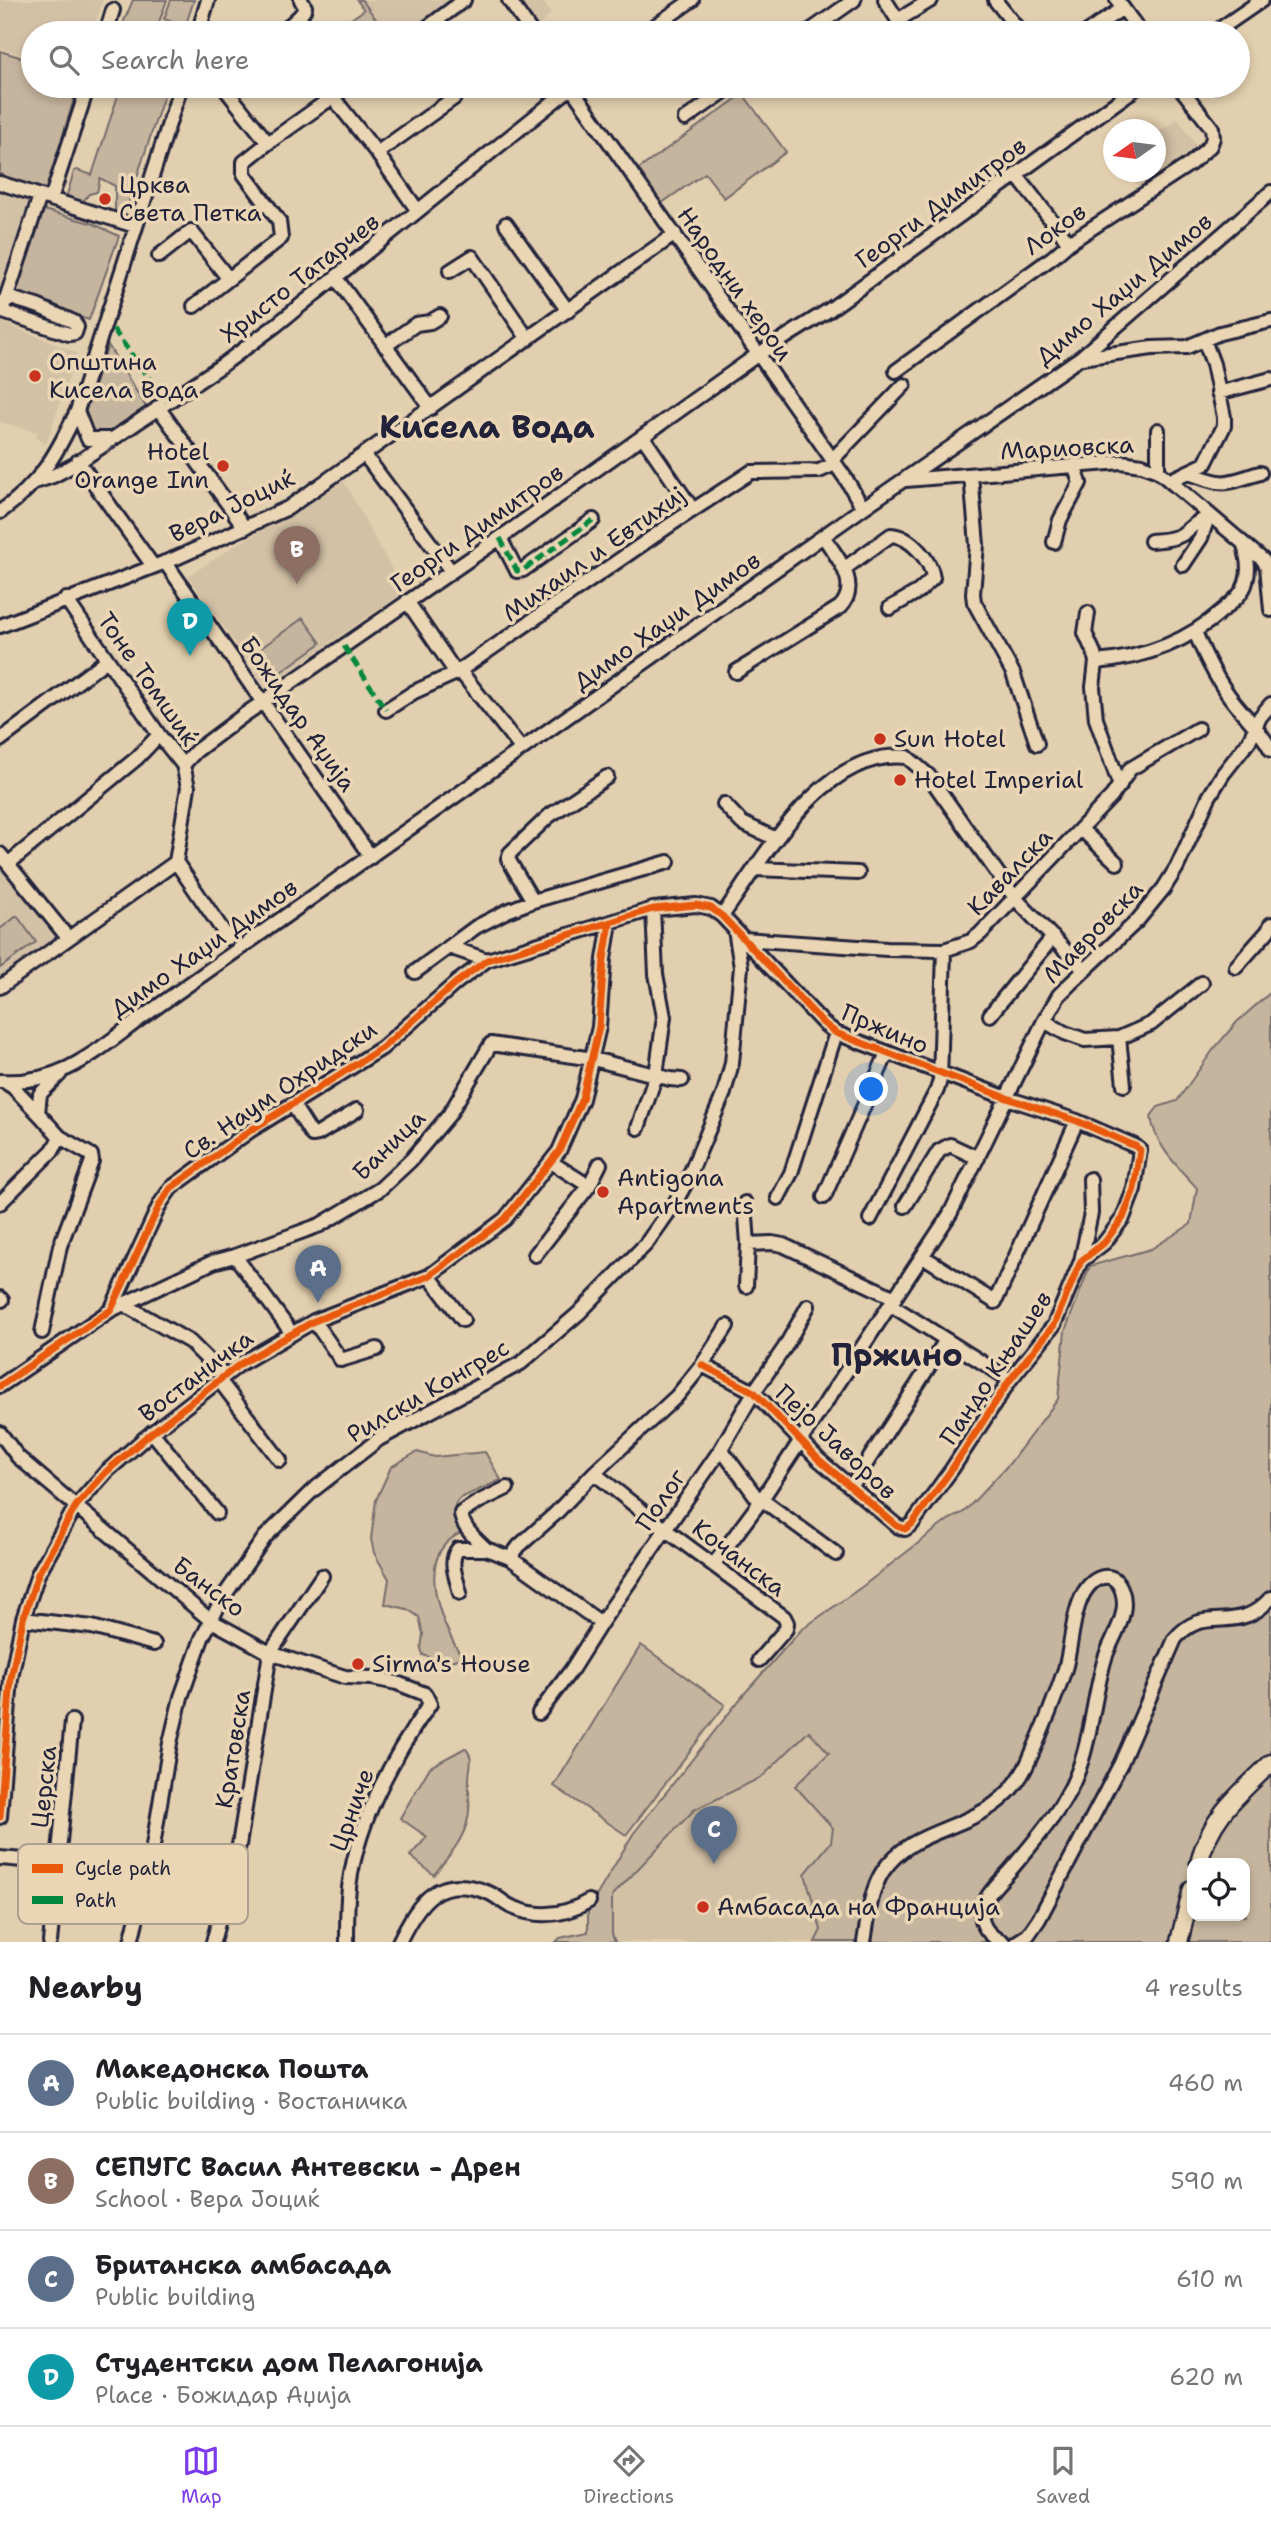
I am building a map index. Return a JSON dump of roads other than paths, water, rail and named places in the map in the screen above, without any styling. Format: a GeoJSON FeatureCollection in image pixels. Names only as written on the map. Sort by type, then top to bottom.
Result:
{"type":"FeatureCollection","features":[{"type":"Feature","properties":{"kind":"main road"},"geometry":{"type":"LineString","coordinates":[[1201,1858],[1212,1827],[1226,1806],[1271,1763]]}},
{"type":"Feature","properties":{"kind":"main road"},"geometry":{"type":"LineString","coordinates":[[1179,1942],[1187,1909]]}},
{"type":"Feature","properties":{"kind":"street"},"geometry":{"type":"LineString","coordinates":[[202,21],[208,0]]}},
{"type":"Feature","properties":{"kind":"street"},"geometry":{"type":"LineString","coordinates":[[294,21],[304,12],[305,7],[301,0]]}},
{"type":"Feature","properties":{"kind":"street"},"geometry":{"type":"LineString","coordinates":[[436,21],[464,0]]}},
{"type":"Feature","properties":{"kind":"street"},"geometry":{"type":"LineString","coordinates":[[509,0],[524,21]]}},
{"type":"Feature","properties":{"kind":"street"},"geometry":{"type":"LineString","coordinates":[[662,21],[692,0]]}},
{"type":"Feature","properties":{"kind":"street"},"geometry":{"type":"LineString","coordinates":[[824,21],[854,0]]}},
{"type":"Feature","properties":{"kind":"street"},"geometry":{"type":"LineString","coordinates":[[885,0],[898,20],[931,0]]}},
{"type":"Feature","properties":{"kind":"street"},"geometry":{"type":"LineString","coordinates":[[995,0],[1012,21]]}},
{"type":"Feature","properties":{"kind":"street"},"geometry":{"type":"LineString","coordinates":[[1231,21],[1262,0]]}},
{"type":"Feature","properties":{"kind":"street"},"geometry":{"type":"LineString","coordinates":[[1100,21],[1120,4],[1132,21]]}},
{"type":"Feature","properties":{"kind":"street"},"geometry":{"type":"LineString","coordinates":[[110,21],[113,10]]}},
{"type":"Feature","properties":{"kind":"street"},"geometry":{"type":"LineString","coordinates":[[7,297],[74,321],[77,327],[75,333],[69,334],[1,312],[83,98]]}},
{"type":"Feature","properties":{"kind":"street"},"geometry":{"type":"LineString","coordinates":[[0,512],[37,481],[59,450],[77,411],[177,98]]}},
{"type":"Feature","properties":{"kind":"street"},"geometry":{"type":"LineString","coordinates":[[232,98],[268,143]]}},
{"type":"Feature","properties":{"kind":"street"},"geometry":{"type":"LineString","coordinates":[[194,306],[281,238],[279,221],[244,174],[244,162],[332,98]]}},
{"type":"Feature","properties":{"kind":"street"},"geometry":{"type":"LineString","coordinates":[[334,98],[418,211]]}},
{"type":"Feature","properties":{"kind":"street"},"geometry":{"type":"LineString","coordinates":[[377,153],[454,98]]}},
{"type":"Feature","properties":{"kind":"street","name":"Христо Татарчев"},"geometry":{"type":"LineString","coordinates":[[37,481],[53,476],[78,461],[221,366],[336,278],[556,98]]}},
{"type":"Feature","properties":{"kind":"street","name":"Народни херои"},"geometry":{"type":"LineString","coordinates":[[579,98],[863,508]]}},
{"type":"Feature","properties":{"kind":"street"},"geometry":{"type":"LineString","coordinates":[[685,119],[715,98]]}},
{"type":"Feature","properties":{"kind":"street","name":"Георги Димитров"},"geometry":{"type":"LineString","coordinates":[[183,765],[196,751],[263,702],[757,355],[829,310],[1123,98]]}},
{"type":"Feature","properties":{"kind":"street","name":"Локов"},"geometry":{"type":"LineString","coordinates":[[896,370],[1069,243],[1190,164],[1210,146],[1212,128],[1188,98]]}},
{"type":"Feature","properties":{"kind":"street"},"geometry":{"type":"LineString","coordinates":[[1017,176],[1069,243]]}},
{"type":"Feature","properties":{"kind":"street"},"geometry":{"type":"LineString","coordinates":[[0,183],[135,226]]}},
{"type":"Feature","properties":{"kind":"street","name":"Димо Хаџи Димов"},"geometry":{"type":"LineString","coordinates":[[68,1069],[1080,358],[1271,192]]}},
{"type":"Feature","properties":{"kind":"street"},"geometry":{"type":"LineString","coordinates":[[506,224],[568,311]]}},
{"type":"Feature","properties":{"kind":"street"},"geometry":{"type":"LineString","coordinates":[[159,256],[191,231],[228,278]]}},
{"type":"Feature","properties":{"kind":"street","name":"Вера Јоциќ"},"geometry":{"type":"LineString","coordinates":[[0,626],[159,564],[288,508],[675,234]]}},
{"type":"Feature","properties":{"kind":"street"},"geometry":{"type":"LineString","coordinates":[[450,271],[472,257],[528,339]]}},
{"type":"Feature","properties":{"kind":"street"},"geometry":{"type":"LineString","coordinates":[[336,278],[431,408]]}},
{"type":"Feature","properties":{"kind":"street"},"geometry":{"type":"LineString","coordinates":[[385,346],[416,324],[430,323],[440,316]]}},
{"type":"Feature","properties":{"kind":"street"},"geometry":{"type":"LineString","coordinates":[[1080,358],[1152,348],[1187,347],[1220,332],[1271,321]]}},
{"type":"Feature","properties":{"kind":"street"},"geometry":{"type":"LineString","coordinates":[[1171,480],[1205,464],[1224,426],[1213,364],[1204,340]]}},
{"type":"Feature","properties":{"kind":"street"},"geometry":{"type":"LineString","coordinates":[[1219,393],[1271,379]]}},
{"type":"Feature","properties":{"kind":"street"},"geometry":{"type":"LineString","coordinates":[[833,462],[904,385]]}},
{"type":"Feature","properties":{"kind":"street"},"geometry":{"type":"LineString","coordinates":[[158,407],[245,528]]}},
{"type":"Feature","properties":{"kind":"street"},"geometry":{"type":"LineString","coordinates":[[77,411],[88,439],[112,439]]}},
{"type":"Feature","properties":{"kind":"street"},"geometry":{"type":"LineString","coordinates":[[1158,430],[1158,471]]}},
{"type":"Feature","properties":{"kind":"street"},"geometry":{"type":"LineString","coordinates":[[642,437],[693,510]]}},
{"type":"Feature","properties":{"kind":"street"},"geometry":{"type":"LineString","coordinates":[[946,451],[944,465],[947,471],[955,476]]}},
{"type":"Feature","properties":{"kind":"street"},"geometry":{"type":"LineString","coordinates":[[363,454],[451,571]]}},
{"type":"Feature","properties":{"kind":"street","name":"Божидар Аџија"},"geometry":{"type":"LineString","coordinates":[[78,461],[263,702],[371,857]]}},
{"type":"Feature","properties":{"kind":"street","name":"Михаил и Евтихиј"},"geometry":{"type":"LineString","coordinates":[[386,710],[414,692],[458,672],[751,472],[819,471],[833,462]]}},
{"type":"Feature","properties":{"kind":"street","name":"Мариовска"},"geometry":{"type":"LineString","coordinates":[[906,480],[1074,465],[1134,463],[1158,471],[1171,480],[1208,517],[1267,559],[1271,610]]}},
{"type":"Feature","properties":{"kind":"street"},"geometry":{"type":"LineString","coordinates":[[1054,542],[1060,520],[1080,483],[1074,465]]}},
{"type":"Feature","properties":{"kind":"street"},"geometry":{"type":"LineString","coordinates":[[1189,473],[1222,484],[1259,473]]}},
{"type":"Feature","properties":{"kind":"street"},"geometry":{"type":"LineString","coordinates":[[971,475],[977,545],[972,594],[1013,673],[1037,744]]}},
{"type":"Feature","properties":{"kind":"street"},"geometry":{"type":"LineString","coordinates":[[1151,541],[1167,540],[1182,534],[1199,520],[1208,517]]}},
{"type":"Feature","properties":{"kind":"street"},"geometry":{"type":"LineString","coordinates":[[1183,565],[1201,538],[1208,517]]}},
{"type":"Feature","properties":{"kind":"street"},"geometry":{"type":"LineString","coordinates":[[500,538],[517,571],[523,570],[593,520]]}},
{"type":"Feature","properties":{"kind":"street"},"geometry":{"type":"LineString","coordinates":[[845,568],[891,535],[904,537],[914,545],[932,571],[933,578],[919,591],[890,608]]}},
{"type":"Feature","properties":{"kind":"street"},"geometry":{"type":"LineString","coordinates":[[736,672],[842,606],[848,593],[849,581],[845,568],[823,536]]}},
{"type":"Feature","properties":{"kind":"street"},"geometry":{"type":"LineString","coordinates":[[1096,662],[1121,660],[1157,651],[1195,632],[1219,614],[1244,589],[1248,572],[1244,545]]}},
{"type":"Feature","properties":{"kind":"street","name":"Тоне Томшиќ"},"geometry":{"type":"LineString","coordinates":[[66,599],[159,735],[183,765],[188,787],[176,862]]}},
{"type":"Feature","properties":{"kind":"street"},"geometry":{"type":"LineString","coordinates":[[407,601],[458,672],[520,747]]}},
{"type":"Feature","properties":{"kind":"street"},"geometry":{"type":"LineString","coordinates":[[1088,613],[1085,633],[1096,662],[1093,687],[1096,719],[1120,786]]}},
{"type":"Feature","properties":{"kind":"street"},"geometry":{"type":"LineString","coordinates":[[1195,632],[1207,660],[1233,701],[1256,726],[1271,750]]}},
{"type":"Feature","properties":{"kind":"street"},"geometry":{"type":"LineString","coordinates":[[0,740],[107,660]]}},
{"type":"Feature","properties":{"kind":"street"},"geometry":{"type":"LineString","coordinates":[[1256,726],[1271,704]]}},
{"type":"Feature","properties":{"kind":"street","name":"Мавровска"},"geometry":{"type":"LineString","coordinates":[[714,1564],[761,1500],[924,1257],[950,1214],[1044,1021],[1059,996],[1137,921],[1164,888],[1177,867],[1209,797],[1249,741],[1256,726]]}},
{"type":"Feature","properties":{"kind":"street","name":"Кавалска"},"geometry":{"type":"LineString","coordinates":[[748,944],[944,950],[971,941],[1081,829],[1120,786],[1133,766],[1198,729]]}},
{"type":"Feature","properties":{"kind":"street"},"geometry":{"type":"LineString","coordinates":[[68,938],[5,858],[137,758],[159,735]]}},
{"type":"Feature","properties":{"kind":"street"},"geometry":{"type":"LineString","coordinates":[[722,916],[776,839],[804,806],[840,774],[880,758],[907,757],[929,776],[1015,898],[1084,970]]}},
{"type":"Feature","properties":{"kind":"street"},"geometry":{"type":"LineString","coordinates":[[533,901],[508,859],[510,853],[550,817],[607,777]]}},
{"type":"Feature","properties":{"kind":"street"},"geometry":{"type":"LineString","coordinates":[[724,804],[742,823],[776,839]]}},
{"type":"Feature","properties":{"kind":"street"},"geometry":{"type":"LineString","coordinates":[[1081,829],[1117,863]]}},
{"type":"Feature","properties":{"kind":"street"},"geometry":{"type":"LineString","coordinates":[[0,987],[176,862],[228,938]]}},
{"type":"Feature","properties":{"kind":"street"},"geometry":{"type":"LineString","coordinates":[[415,972],[490,919],[533,901],[668,862]]}},
{"type":"Feature","properties":{"kind":"street"},"geometry":{"type":"LineString","coordinates":[[755,869],[858,873]]}},
{"type":"Feature","properties":{"kind":"street","name":"Пржино"},"geometry":{"type":"LineString","coordinates":[[610,923],[653,909],[696,905],[711,908],[722,916],[823,1023],[836,1033],[1007,1098],[1077,1121],[1140,1150]]}},
{"type":"Feature","properties":{"kind":"street"},"geometry":{"type":"LineString","coordinates":[[639,1128],[656,1075],[664,1017],[656,975],[653,909]]}},
{"type":"Feature","properties":{"kind":"street","name":"Св. Наум Охридски"},"geometry":{"type":"LineString","coordinates":[[111,1310],[160,1204],[171,1188],[245,1134],[382,1048],[457,982],[488,960],[610,923]]}},
{"type":"Feature","properties":{"kind":"street","name":"Востаничка"},"geometry":{"type":"LineString","coordinates":[[0,1817],[6,1676],[37,1574],[76,1506],[106,1472],[152,1432],[222,1378],[291,1332],[429,1276],[505,1219],[551,1162],[578,1110],[599,1027],[604,959],[610,923]]}},
{"type":"Feature","properties":{"kind":"street"},"geometry":{"type":"LineString","coordinates":[[1236,967],[1271,924]]}},
{"type":"Feature","properties":{"kind":"street","name":"Рилски Конгрес"},"geometry":{"type":"LineString","coordinates":[[734,928],[741,967]]}},
{"type":"Feature","properties":{"kind":"street"},"geometry":{"type":"LineString","coordinates":[[990,1015],[1053,937]]}},
{"type":"Feature","properties":{"kind":"street","name":"Рилски Конгрес"},"geometry":{"type":"LineString","coordinates":[[153,1844],[181,1697],[211,1620],[235,1579],[265,1537],[312,1491],[379,1439],[521,1363],[579,1313],[646,1244],[675,1203],[724,1093],[732,1063],[741,967],[748,944]]}},
{"type":"Feature","properties":{"kind":"street"},"geometry":{"type":"LineString","coordinates":[[449,947],[488,960]]}},
{"type":"Feature","properties":{"kind":"street"},"geometry":{"type":"LineString","coordinates":[[870,1219],[937,1090],[940,1073],[944,950]]}},
{"type":"Feature","properties":{"kind":"street"},"geometry":{"type":"LineString","coordinates":[[1044,1021],[1085,1040],[1119,1038],[1151,1024],[1202,983]]}},
{"type":"Feature","properties":{"kind":"street"},"geometry":{"type":"LineString","coordinates":[[778,1198],[791,1173],[836,1033]]}},
{"type":"Feature","properties":{"kind":"street"},"geometry":{"type":"LineString","coordinates":[[1119,1038],[1125,1085]]}},
{"type":"Feature","properties":{"kind":"street","name":"Баница"},"geometry":{"type":"LineString","coordinates":[[111,1310],[213,1262],[320,1225],[380,1189],[411,1160],[449,1115],[491,1044],[593,1059]]}},
{"type":"Feature","properties":{"kind":"street"},"geometry":{"type":"LineString","coordinates":[[824,1197],[887,1053]]}},
{"type":"Feature","properties":{"kind":"street"},"geometry":{"type":"LineString","coordinates":[[593,1059],[682,1080]]}},
{"type":"Feature","properties":{"kind":"street"},"geometry":{"type":"LineString","coordinates":[[2,1081],[27,1080],[68,1069]]}},
{"type":"Feature","properties":{"kind":"street"},"geometry":{"type":"LineString","coordinates":[[38,1113],[40,1094],[68,1069]]}},
{"type":"Feature","properties":{"kind":"street"},"geometry":{"type":"LineString","coordinates":[[2,1081],[13,1087],[60,1137],[90,1156],[92,1161],[60,1246],[42,1332]]}},
{"type":"Feature","properties":{"kind":"street"},"geometry":{"type":"LineString","coordinates":[[293,1105],[312,1135],[357,1111]]}},
{"type":"Feature","properties":{"kind":"street"},"geometry":{"type":"LineString","coordinates":[[924,1257],[995,1302],[1077,1121]]}},
{"type":"Feature","properties":{"kind":"street"},"geometry":{"type":"LineString","coordinates":[[0,1203],[53,1150],[60,1137]]}},
{"type":"Feature","properties":{"kind":"street"},"geometry":{"type":"LineString","coordinates":[[905,1206],[939,1151],[950,1145],[978,1158]]}},
{"type":"Feature","properties":{"kind":"street","name":"Пандо Књашев"},"geometry":{"type":"LineString","coordinates":[[1081,1261],[1104,1243],[1123,1218],[1133,1189],[1140,1150]]}},
{"type":"Feature","properties":{"kind":"street"},"geometry":{"type":"LineString","coordinates":[[551,1162],[589,1186]]}},
{"type":"Feature","properties":{"kind":"street"},"geometry":{"type":"LineString","coordinates":[[536,1255],[589,1186],[600,1164]]}},
{"type":"Feature","properties":{"kind":"street","name":"Пандо Књашев"},"geometry":{"type":"LineString","coordinates":[[905,1529],[912,1524],[952,1469],[1010,1380],[1054,1325],[1081,1261],[1091,1213],[1090,1178]]}},
{"type":"Feature","properties":{"kind":"street"},"geometry":{"type":"LineString","coordinates":[[745,1203],[748,1244],[746,1286]]}},
{"type":"Feature","properties":{"kind":"street"},"geometry":{"type":"LineString","coordinates":[[748,1244],[783,1245],[893,1301],[946,1340],[1010,1380]]}},
{"type":"Feature","properties":{"kind":"street"},"geometry":{"type":"LineString","coordinates":[[236,1256],[291,1332]]}},
{"type":"Feature","properties":{"kind":"street"},"geometry":{"type":"LineString","coordinates":[[429,1276],[463,1320]]}},
{"type":"Feature","properties":{"kind":"street"},"geometry":{"type":"LineString","coordinates":[[125,1305],[190,1342],[222,1378],[280,1460]]}},
{"type":"Feature","properties":{"kind":"street","name":"Полог"},"geometry":{"type":"LineString","coordinates":[[539,1713],[572,1669],[721,1449],[808,1306]]}},
{"type":"Feature","properties":{"kind":"street"},"geometry":{"type":"LineString","coordinates":[[0,1386],[111,1310]]}},
{"type":"Feature","properties":{"kind":"street"},"geometry":{"type":"LineString","coordinates":[[314,1321],[341,1360],[377,1349]]}},
{"type":"Feature","properties":{"kind":"street"},"geometry":{"type":"LineString","coordinates":[[510,1558],[594,1473],[677,1396],[702,1365],[727,1326]]}},
{"type":"Feature","properties":{"kind":"street"},"geometry":{"type":"LineString","coordinates":[[851,1487],[946,1340]]}},
{"type":"Feature","properties":{"kind":"street","name":"Пејо Јаворов"},"geometry":{"type":"LineString","coordinates":[[702,1365],[754,1392],[841,1480],[897,1526],[905,1529]]}},
{"type":"Feature","properties":{"kind":"street"},"geometry":{"type":"LineString","coordinates":[[152,1432],[217,1513]]}},
{"type":"Feature","properties":{"kind":"street","name":"Банско"},"geometry":{"type":"LineString","coordinates":[[0,1433],[18,1457],[211,1620],[270,1653],[345,1677],[372,1678],[397,1683],[422,1692],[429,1704]]}},
{"type":"Feature","properties":{"kind":"street"},"geometry":{"type":"LineString","coordinates":[[721,1449],[761,1500],[836,1554]]}},
{"type":"Feature","properties":{"kind":"street","name":"Кочанска"},"geometry":{"type":"LineString","coordinates":[[594,1473],[784,1617],[788,1623],[786,1629],[759,1660]]}},
{"type":"Feature","properties":{"kind":"street"},"geometry":{"type":"LineString","coordinates":[[486,1549],[469,1532],[460,1517],[461,1513],[507,1488]]}},
{"type":"Feature","properties":{"kind":"street"},"geometry":{"type":"LineString","coordinates":[[460,1593],[453,1562],[456,1551],[464,1547],[486,1549],[510,1558],[601,1623]]}},
{"type":"Feature","properties":{"kind":"street","name":"Кратовска"},"geometry":{"type":"LineString","coordinates":[[237,1844],[270,1653],[322,1576]]}},
{"type":"Feature","properties":{"kind":"street"},"geometry":{"type":"LineString","coordinates":[[864,1942],[869,1912],[880,1877],[892,1861],[907,1849],[982,1813],[1006,1797],[1015,1787],[1030,1760],[1059,1685],[1083,1594],[1094,1580],[1112,1578],[1121,1588],[1123,1613],[1106,1656],[1078,1772],[1055,1814],[995,1888],[983,1908],[982,1920],[986,1929],[993,1937],[1003,1942]]}},
{"type":"Feature","properties":{"kind":"street"},"geometry":{"type":"LineString","coordinates":[[1017,1942],[1028,1935],[1039,1919],[1099,1808],[1175,1639],[1195,1622],[1244,1616],[1261,1608],[1271,1598]]}},
{"type":"Feature","properties":{"kind":"street"},"geometry":{"type":"LineString","coordinates":[[23,1619],[92,1627],[154,1644]]}},
{"type":"Feature","properties":{"kind":"street","name":"Црниче"},"geometry":{"type":"LineString","coordinates":[[347,1942],[349,1889],[370,1810],[410,1731],[429,1704]]}},
{"type":"Feature","properties":{"kind":"street","name":"Церска"},"geometry":{"type":"LineString","coordinates":[[60,1844],[72,1721]]}},
{"type":"Feature","properties":{"kind":"street"},"geometry":{"type":"LineString","coordinates":[[0,1858],[18,1860]]}},
{"type":"Feature","properties":{"kind":"street"},"geometry":{"type":"LineString","coordinates":[[398,1942],[421,1904],[438,1891],[454,1886],[464,1885],[491,1894],[512,1908],[553,1915],[573,1911],[589,1901]]}},
{"type":"Feature","properties":{"kind":"street","name":"Церска"},"geometry":{"type":"LineString","coordinates":[[50,1942],[52,1924]]}},
{"type":"Feature","properties":{"kind":"street","name":"Рилски Конгрес"},"geometry":{"type":"LineString","coordinates":[[131,1942],[135,1924]]}},
{"type":"Feature","properties":{"kind":"street","name":"Кратовска"},"geometry":{"type":"LineString","coordinates":[[213,1942],[218,1924]]}},
{"type":"Feature","properties":{"kind":"place","name":"Црква Света Петка"},"geometry":{"type":"Point","coordinates":[105,199]}},
{"type":"Feature","properties":{"kind":"place","name":"Општина Кисела Вода"},"geometry":{"type":"Point","coordinates":[35,376]}},
{"type":"Feature","properties":{"kind":"place","name":"Hotel Orange Inn"},"geometry":{"type":"Point","coordinates":[223,466]}},
{"type":"Feature","properties":{"kind":"place","name":"СЕПУГС Васил Антевски - Дрен"},"geometry":{"type":"Point","coordinates":[297,584]}},
{"type":"Feature","properties":{"kind":"place","name":"Студентски дом Пелагонија"},"geometry":{"type":"Point","coordinates":[190,656]}},
{"type":"Feature","properties":{"kind":"place","name":"Sun Hotel"},"geometry":{"type":"Point","coordinates":[880,739]}},
{"type":"Feature","properties":{"kind":"place","name":"Hotel Imperial"},"geometry":{"type":"Point","coordinates":[900,780]}},
{"type":"Feature","properties":{"kind":"place","name":"Antigona Apartments"},"geometry":{"type":"Point","coordinates":[603,1192]}},
{"type":"Feature","properties":{"kind":"place","name":"Македонска Пошта"},"geometry":{"type":"Point","coordinates":[318,1303]}},
{"type":"Feature","properties":{"kind":"place","name":"Sirma's House"},"geometry":{"type":"Point","coordinates":[358,1664]}},
{"type":"Feature","properties":{"kind":"place","name":"Британска амбасада"},"geometry":{"type":"Point","coordinates":[714,1864]}},
{"type":"Feature","properties":{"kind":"place","name":"Амбасада на Франција"},"geometry":{"type":"Point","coordinates":[703,1907]}},
{"type":"Feature","properties":{"kind":"district","name":"Кисела Вода"},"geometry":{"type":"Point","coordinates":[487,426]}},
{"type":"Feature","properties":{"kind":"district","name":"Пржино"},"geometry":{"type":"Point","coordinates":[897,1354]}}]}
